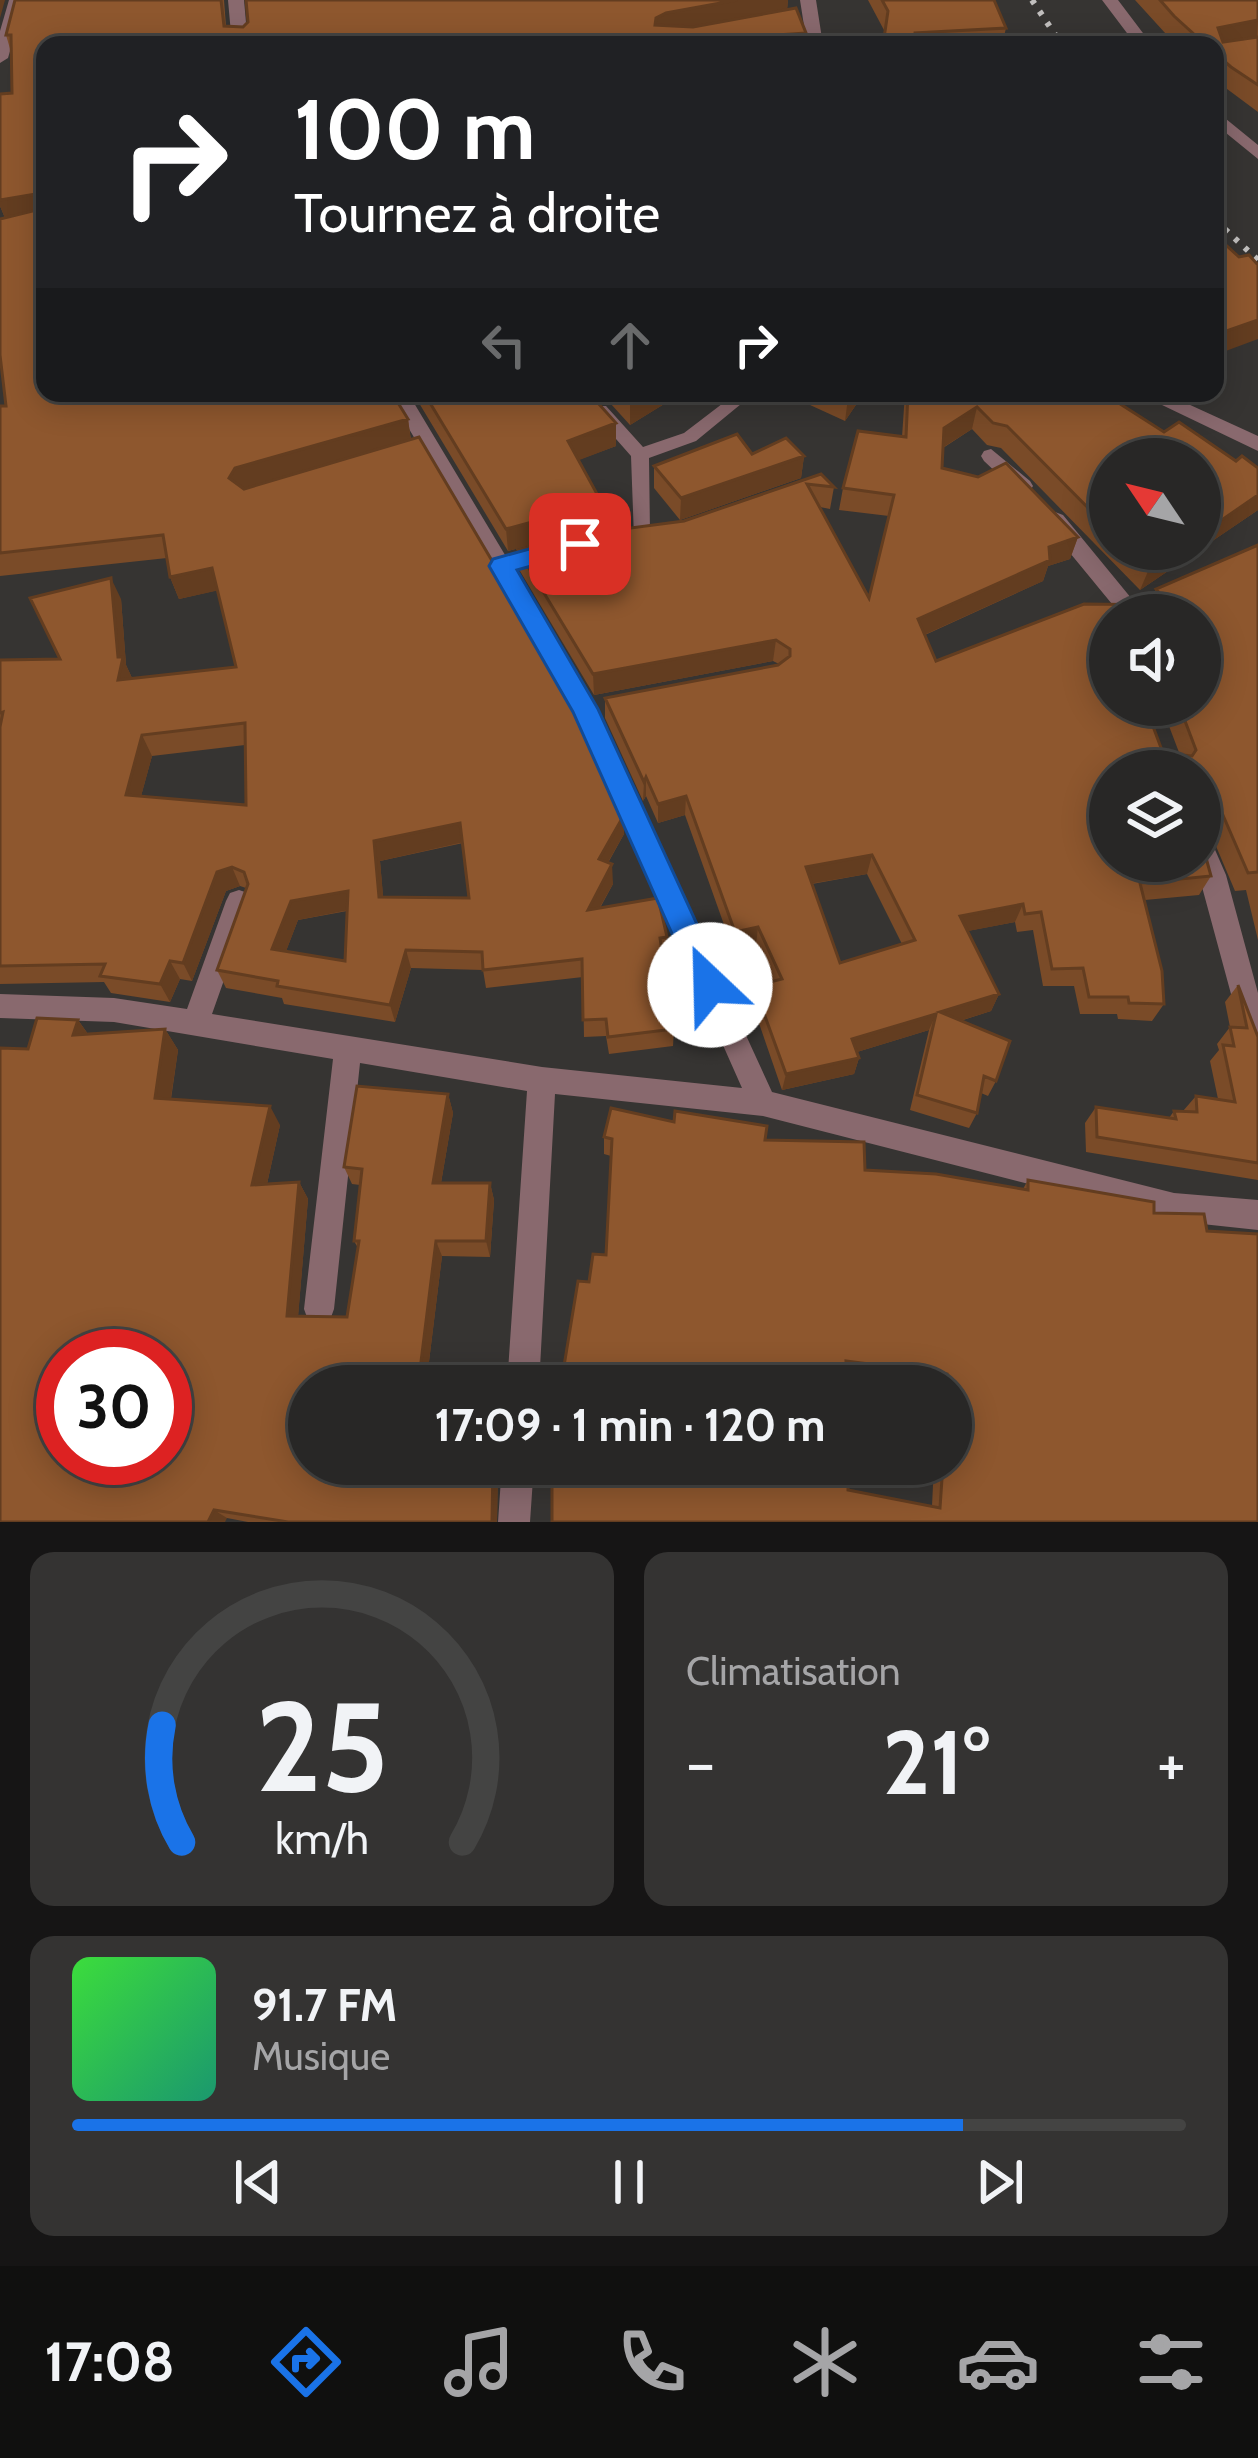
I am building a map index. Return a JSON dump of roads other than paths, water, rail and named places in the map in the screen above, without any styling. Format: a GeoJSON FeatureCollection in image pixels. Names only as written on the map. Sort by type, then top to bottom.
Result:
{"type":"FeatureCollection","features":[{"type":"Feature","properties":{"kind":"street"},"geometry":{"type":"LineString","coordinates":[[1,46],[17,0]]}},
{"type":"Feature","properties":{"kind":"street"},"geometry":{"type":"LineString","coordinates":[[236,0],[239,36]]}},
{"type":"Feature","properties":{"kind":"street"},"geometry":{"type":"LineString","coordinates":[[1110,0],[1137,36]]}},
{"type":"Feature","properties":{"kind":"street"},"geometry":{"type":"LineString","coordinates":[[791,22],[810,9]]}},
{"type":"Feature","properties":{"kind":"street"},"geometry":{"type":"LineString","coordinates":[[1224,123],[1258,154]]}},
{"type":"Feature","properties":{"kind":"street"},"geometry":{"type":"LineString","coordinates":[[401,402],[419,451],[511,563],[595,707],[763,1103]]}},
{"type":"Feature","properties":{"kind":"street"},"geometry":{"type":"LineString","coordinates":[[1167,402],[1258,444]]}},
{"type":"Feature","properties":{"kind":"street"},"geometry":{"type":"LineString","coordinates":[[991,456],[1085,552],[1118,594]]}},
{"type":"Feature","properties":{"kind":"street"},"geometry":{"type":"LineString","coordinates":[[1216,882],[1258,1042]]}},
{"type":"Feature","properties":{"kind":"street"},"geometry":{"type":"LineString","coordinates":[[195,1024],[238,901]]}},
{"type":"Feature","properties":{"kind":"street"},"geometry":{"type":"LineString","coordinates":[[0,1006],[114,1010],[542,1080],[763,1103],[1174,1207],[1258,1215]]}},
{"type":"Feature","properties":{"kind":"street"},"geometry":{"type":"LineString","coordinates":[[320,1309],[348,1048]]}},
{"type":"Feature","properties":{"kind":"street"},"geometry":{"type":"LineString","coordinates":[[524,1365],[542,1080]]}},
{"type":"Feature","properties":{"kind":"street"},"geometry":{"type":"LineString","coordinates":[[514,1522],[517,1485]]}},
{"type":"Feature","properties":{"kind":"lane"},"geometry":{"type":"LineString","coordinates":[[593,402],[640,455],[640,532]]}},
{"type":"Feature","properties":{"kind":"lane"},"geometry":{"type":"LineString","coordinates":[[640,455],[691,437],[733,402]]}},
{"type":"Feature","properties":{"kind":"railway"},"geometry":{"type":"LineString","coordinates":[[1032,0],[1056,36]]}},
{"type":"Feature","properties":{"kind":"railway"},"geometry":{"type":"LineString","coordinates":[[1224,228],[1258,260]]}}]}
